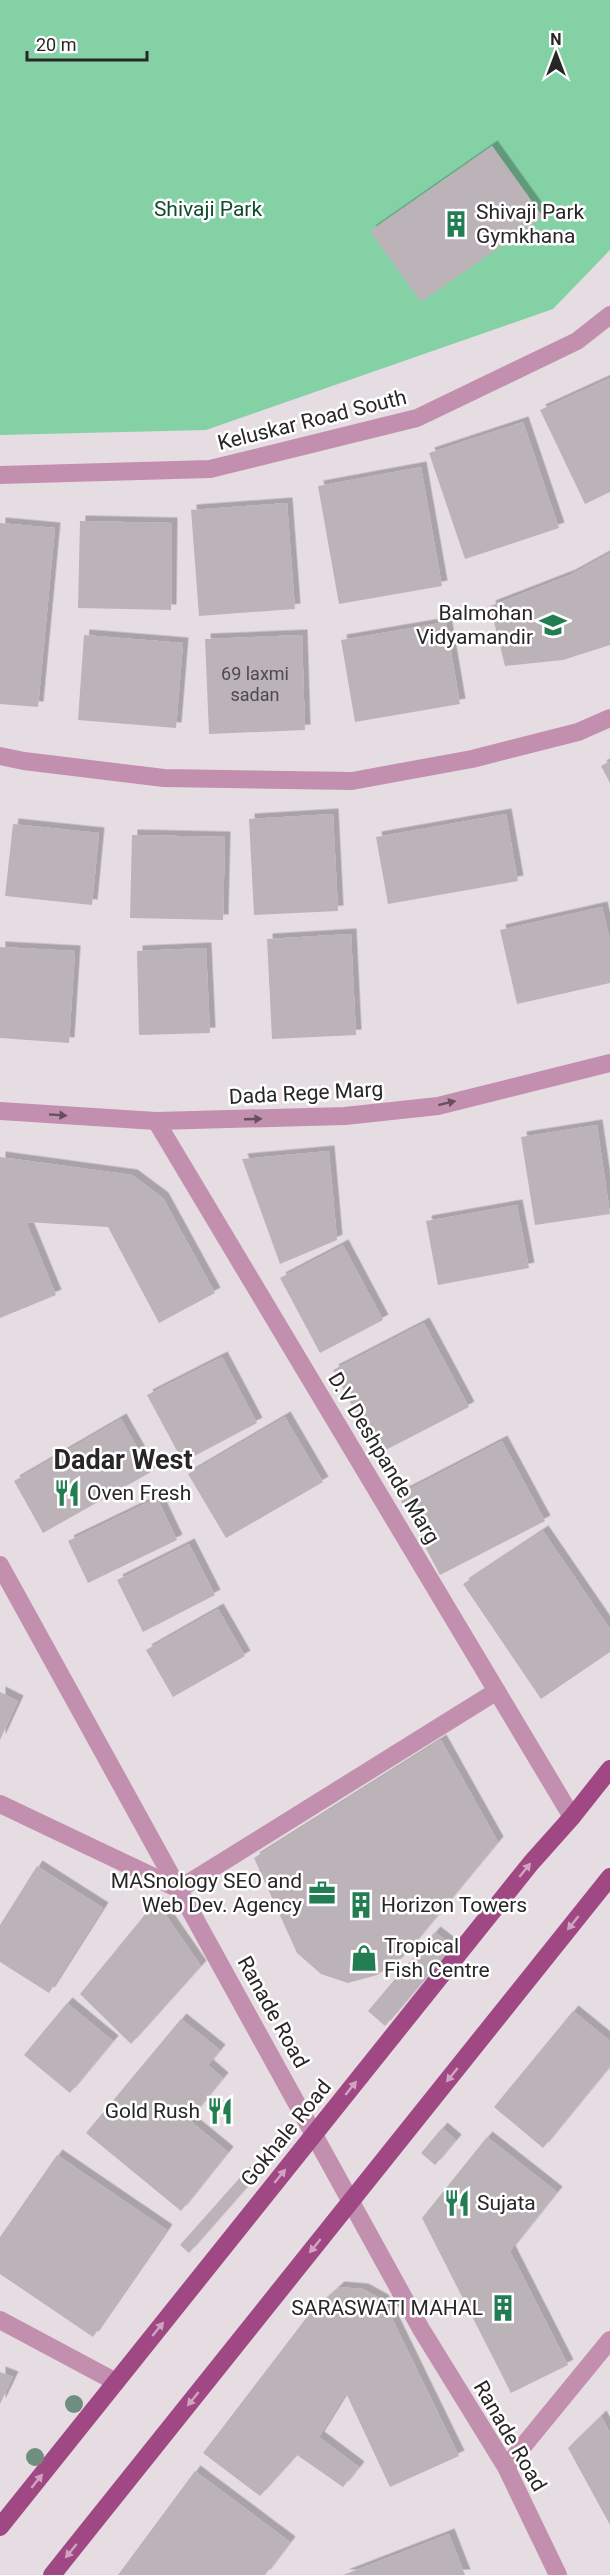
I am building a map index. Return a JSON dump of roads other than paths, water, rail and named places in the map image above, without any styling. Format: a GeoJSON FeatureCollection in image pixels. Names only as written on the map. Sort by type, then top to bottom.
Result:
{"type":"FeatureCollection","features":[{"type":"Feature","properties":{"kind":"main road","name":"Gokhale Road"},"geometry":{"type":"LineString","coordinates":[[0,2527],[531,1863],[610,1769]]}},
{"type":"Feature","properties":{"kind":"main road"},"geometry":{"type":"LineString","coordinates":[[52,2575],[610,1877]]}},
{"type":"Feature","properties":{"kind":"street","name":"Keluskar Road South"},"geometry":{"type":"LineString","coordinates":[[0,475],[210,469],[417,418],[577,341],[610,315]]}},
{"type":"Feature","properties":{"kind":"street"},"geometry":{"type":"LineString","coordinates":[[0,756],[164,778],[352,781],[472,759],[578,732],[610,718]]}},
{"type":"Feature","properties":{"kind":"street","name":"Dada Rege Marg"},"geometry":{"type":"LineString","coordinates":[[0,1111],[156,1122],[345,1116],[438,1106],[610,1063]]}},
{"type":"Feature","properties":{"kind":"street","name":"D.V Deshpande Marg"},"geometry":{"type":"LineString","coordinates":[[156,1122],[572,1817]]}},
{"type":"Feature","properties":{"kind":"street","name":"Ranade Road"},"geometry":{"type":"LineString","coordinates":[[0,1565],[421,2329],[506,2467],[558,2575]]}},
{"type":"Feature","properties":{"kind":"street"},"geometry":{"type":"LineString","coordinates":[[0,1804],[179,1889],[497,1691]]}},
{"type":"Feature","properties":{"kind":"street"},"geometry":{"type":"LineString","coordinates":[[0,2320],[116,2382]]}},
{"type":"Feature","properties":{"kind":"street"},"geometry":{"type":"LineString","coordinates":[[506,2467],[610,2340]]}},
{"type":"Feature","properties":{"kind":"place","name":"Shivaji Park Gymkhana"},"geometry":{"type":"Point","coordinates":[456,224]}},
{"type":"Feature","properties":{"kind":"place","name":"Balmohan Vidyamandir"},"geometry":{"type":"Point","coordinates":[553,625]}},
{"type":"Feature","properties":{"kind":"place","name":"Oven Fresh"},"geometry":{"type":"Point","coordinates":[67,1493]}},
{"type":"Feature","properties":{"kind":"place","name":"MASnology SEO and Web Dev. Agency"},"geometry":{"type":"Point","coordinates":[322,1893]}},
{"type":"Feature","properties":{"kind":"place","name":"Horizon Towers"},"geometry":{"type":"Point","coordinates":[361,1905]}},
{"type":"Feature","properties":{"kind":"place","name":"Tropical Fish Centre"},"geometry":{"type":"Point","coordinates":[364,1958]}},
{"type":"Feature","properties":{"kind":"place","name":"Gold Rush"},"geometry":{"type":"Point","coordinates":[220,2111]}},
{"type":"Feature","properties":{"kind":"place","name":"Sujata"},"geometry":{"type":"Point","coordinates":[457,2203]}},
{"type":"Feature","properties":{"kind":"place","name":"SARASWATI MAHAL"},"geometry":{"type":"Point","coordinates":[503,2308]}},
{"type":"Feature","properties":{"kind":"district","name":"Dadar West"},"geometry":{"type":"Point","coordinates":[123,1460]}},
{"type":"Feature","properties":{"kind":"park label","name":"Shivaji Park"},"geometry":{"type":"Point","coordinates":[208,209]}}]}
